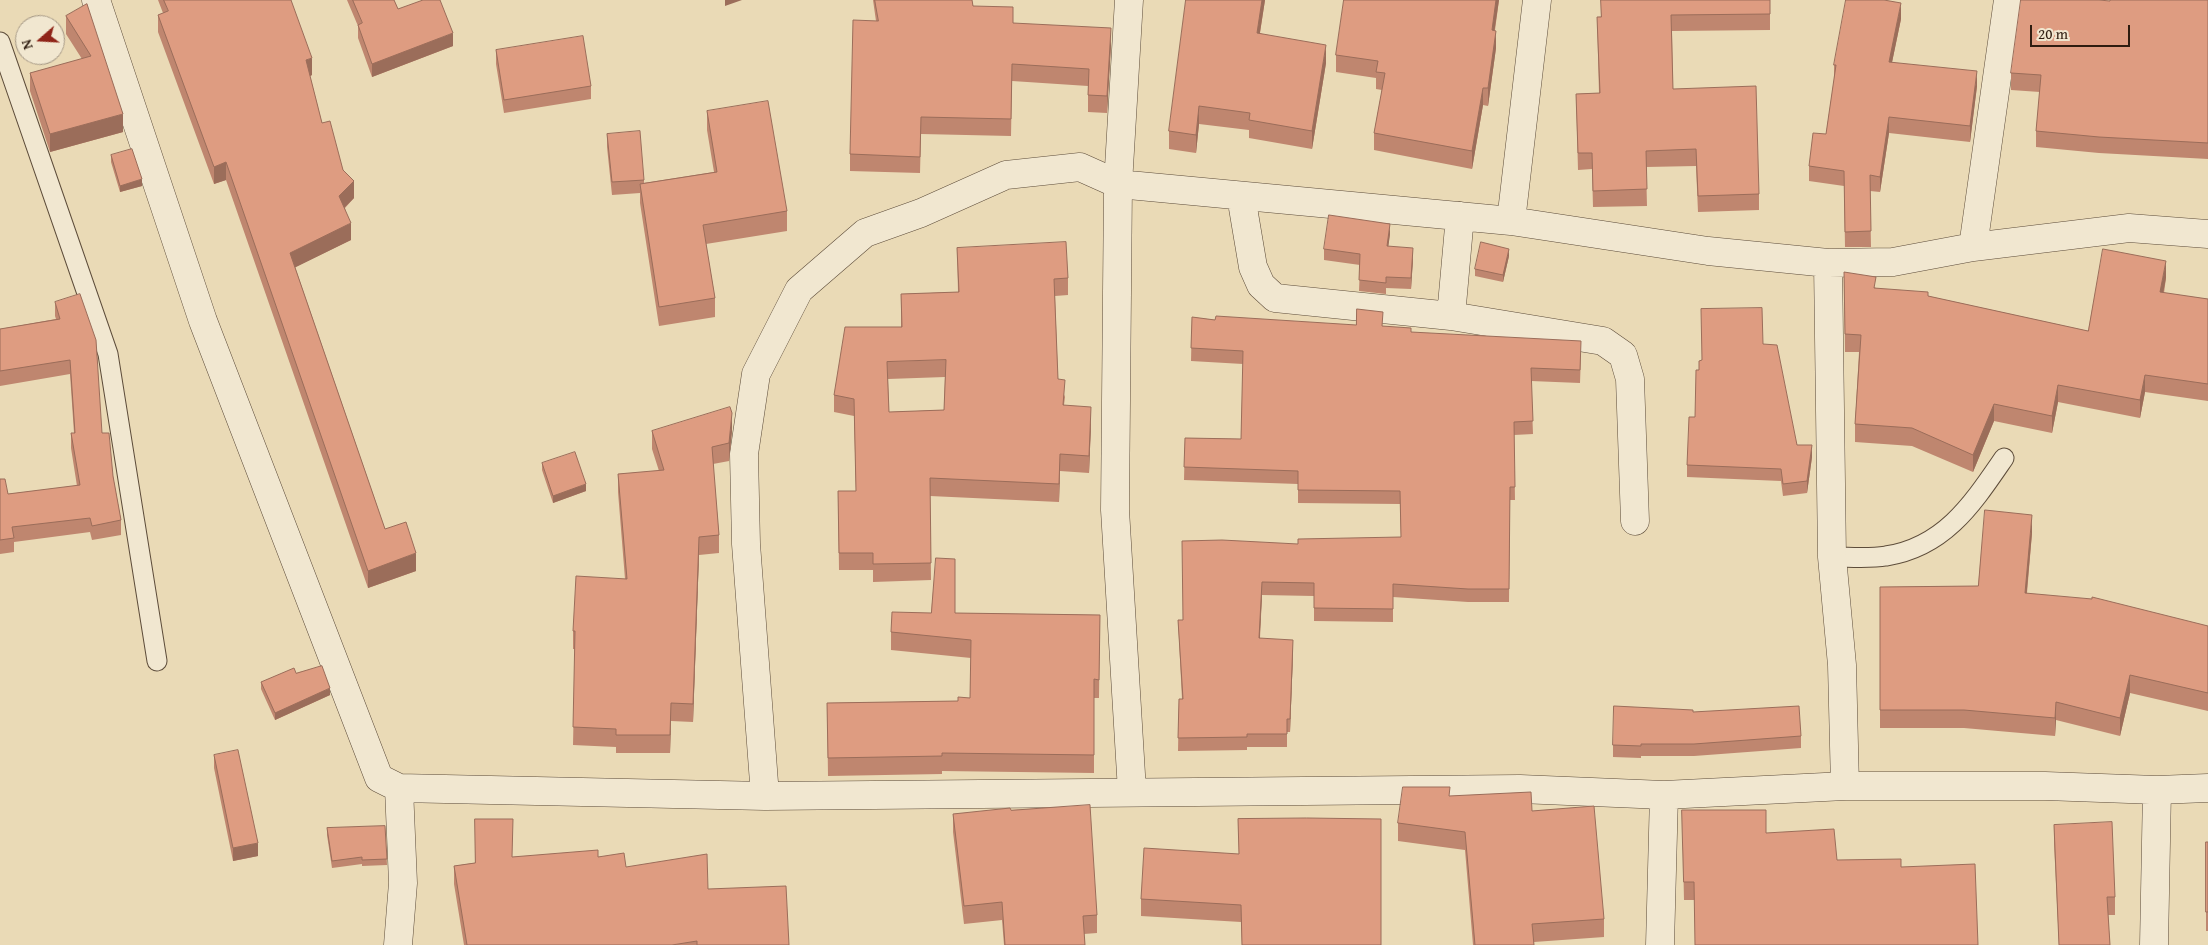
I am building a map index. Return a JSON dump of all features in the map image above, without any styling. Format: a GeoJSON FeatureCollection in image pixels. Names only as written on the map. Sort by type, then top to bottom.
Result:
{"type":"FeatureCollection","features":[{"type":"Feature","properties":{"kind":"street"},"geometry":{"type":"LineString","coordinates":[[96,0],[203,321],[298,569],[379,778],[399,788],[765,796],[1132,791],[1520,789],[1664,795],[1845,786],[2045,786],[2157,790],[2208,788]]}},
{"type":"Feature","properties":{"kind":"street"},"geometry":{"type":"LineString","coordinates":[[1129,0],[1118,184],[1115,510],[1132,791]]}},
{"type":"Feature","properties":{"kind":"street"},"geometry":{"type":"LineString","coordinates":[[1511,221],[1537,0]]}},
{"type":"Feature","properties":{"kind":"street"},"geometry":{"type":"LineString","coordinates":[[1973,247],[2008,0]]}},
{"type":"Feature","properties":{"kind":"street"},"geometry":{"type":"LineString","coordinates":[[765,796],[746,544],[744,454],[756,374],[799,290],[865,233],[921,213],[1006,175],[1080,167],[1118,184],[1511,221],[1708,251],[1828,263],[1894,262],[1973,247],[2129,228],[2208,234]]}},
{"type":"Feature","properties":{"kind":"street"},"geometry":{"type":"LineString","coordinates":[[1241,196],[1253,267],[1261,285],[1275,298],[1451,316],[1603,341],[1623,355],[1630,379],[1635,521]]}},
{"type":"Feature","properties":{"kind":"street"},"geometry":{"type":"LineString","coordinates":[[1451,316],[1460,216]]}},
{"type":"Feature","properties":{"kind":"street"},"geometry":{"type":"LineString","coordinates":[[1828,263],[1832,557],[1842,665],[1845,786]]}},
{"type":"Feature","properties":{"kind":"street"},"geometry":{"type":"LineString","coordinates":[[398,945],[403,883],[399,788]]}},
{"type":"Feature","properties":{"kind":"street"},"geometry":{"type":"LineString","coordinates":[[2154,945],[2157,790]]}},
{"type":"Feature","properties":{"kind":"street"},"geometry":{"type":"LineString","coordinates":[[1660,945],[1664,795]]}},
{"type":"Feature","properties":{"kind":"lane"},"geometry":{"type":"LineString","coordinates":[[0,42],[108,354],[157,660]]}},
{"type":"Feature","properties":{"kind":"lane"},"geometry":{"type":"LineString","coordinates":[[1832,557],[1886,556],[1927,544],[1956,523],[2004,458]]}},
{"type":"Feature","properties":{"kind":"building"},"geometry":{"type":"Polygon","coordinates":[[[164,0],[291,0],[312,58],[306,60],[322,123],[330,121],[343,170],[354,181],[339,196],[351,223],[290,253],[385,529],[406,522],[416,553],[368,571],[226,162],[214,167],[158,15],[168,11],[164,0]]]}},
{"type":"Feature","properties":{"kind":"building"},"geometry":{"type":"Polygon","coordinates":[[[353,0],[394,0],[398,9],[423,0],[440,0],[453,33],[372,64],[358,25],[362,23],[353,0]]]}},
{"type":"Feature","properties":{"kind":"building"},"geometry":{"type":"Polygon","coordinates":[[[875,0],[972,0],[973,6],[1013,7],[1013,23],[1111,28],[1107,96],[1088,95],[1089,69],[1012,64],[1011,119],[921,117],[920,157],[850,154],[853,20],[878,21],[875,0]]]}},
{"type":"Feature","properties":{"kind":"building"},"geometry":{"type":"Polygon","coordinates":[[[1186,0],[1262,0],[1257,33],[1326,45],[1312,131],[1249,120],[1250,113],[1199,106],[1196,135],[1169,131],[1186,0]]]}},
{"type":"Feature","properties":{"kind":"building"},"geometry":{"type":"Polygon","coordinates":[[[1344,0],[1496,0],[1492,30],[1496,31],[1488,88],[1483,88],[1472,151],[1374,133],[1385,73],[1376,72],[1378,61],[1336,55],[1344,0]]]}},
{"type":"Feature","properties":{"kind":"building"},"geometry":{"type":"Polygon","coordinates":[[[1601,0],[1770,0],[1770,14],[1671,15],[1673,89],[1756,86],[1759,194],[1698,196],[1696,149],[1646,151],[1647,189],[1593,191],[1592,153],[1578,153],[1576,94],[1600,93],[1597,17],[1601,17],[1601,0]]]}},
{"type":"Feature","properties":{"kind":"building"},"geometry":{"type":"Polygon","coordinates":[[[1846,0],[1884,0],[1901,3],[1889,62],[1977,71],[1970,126],[1889,117],[1880,177],[1870,175],[1871,231],[1845,232],[1844,171],[1809,166],[1813,133],[1826,134],[1836,65],[1834,65],[1846,0]]]}},
{"type":"Feature","properties":{"kind":"building"},"geometry":{"type":"Polygon","coordinates":[[[2021,0],[2208,0],[2208,143],[2099,137],[2036,131],[2041,75],[2011,73],[2021,0]]]}},
{"type":"Feature","properties":{"kind":"building"},"geometry":{"type":"Polygon","coordinates":[[[87,4],[123,114],[50,134],[30,73],[65,65],[65,63],[91,56],[66,16],[87,4]]]}},
{"type":"Feature","properties":{"kind":"building"},"geometry":{"type":"Polygon","coordinates":[[[583,36],[591,86],[504,100],[496,50],[583,36]]]}},
{"type":"Feature","properties":{"kind":"building"},"geometry":{"type":"Polygon","coordinates":[[[768,101],[787,211],[703,225],[715,298],[659,307],[640,184],[717,172],[707,111],[768,101]]]}},
{"type":"Feature","properties":{"kind":"building"},"geometry":{"type":"Polygon","coordinates":[[[640,131],[644,180],[612,182],[607,134],[640,131]]]}},
{"type":"Feature","properties":{"kind":"building"},"geometry":{"type":"Polygon","coordinates":[[[132,149],[142,179],[120,186],[111,155],[132,149]]]}},
{"type":"Feature","properties":{"kind":"building"},"geometry":{"type":"Polygon","coordinates":[[[1329,215],[1390,224],[1387,246],[1413,248],[1411,278],[1386,277],[1386,283],[1359,280],[1360,254],[1324,249],[1329,215]]]}},
{"type":"Feature","properties":{"kind":"building"},"geometry":{"type":"Polygon","coordinates":[[[1066,242],[1068,278],[1054,279],[1058,379],[1065,380],[1063,405],[1091,407],[1089,456],[1060,454],[1059,484],[930,478],[931,563],[873,564],[873,553],[839,553],[838,491],[856,491],[854,399],[834,395],[845,327],[902,327],[901,294],[959,292],[957,248],[1066,242]],[[946,360],[887,362],[889,412],[944,410],[946,360]]]}},
{"type":"Feature","properties":{"kind":"building"},"geometry":{"type":"Polygon","coordinates":[[[1481,242],[1509,249],[1503,275],[1475,269],[1481,242]]]}},
{"type":"Feature","properties":{"kind":"building"},"geometry":{"type":"Polygon","coordinates":[[[2103,249],[2166,261],[2160,292],[2208,299],[2208,384],[2145,375],[2140,400],[2058,385],[2052,416],[1994,404],[1973,455],[1912,428],[1855,424],[1861,335],[1845,334],[1844,272],[1876,277],[1874,288],[1928,292],[1928,296],[2088,331],[2103,249]]]}},
{"type":"Feature","properties":{"kind":"building"},"geometry":{"type":"Polygon","coordinates":[[[80,294],[96,340],[102,433],[109,433],[113,476],[121,520],[92,526],[90,518],[12,527],[14,538],[0,540],[0,479],[5,479],[8,494],[80,485],[71,433],[75,433],[70,360],[0,371],[0,329],[60,319],[55,302],[80,294]]]}},
{"type":"Feature","properties":{"kind":"building"},"geometry":{"type":"Polygon","coordinates":[[[1762,308],[1763,344],[1777,345],[1797,445],[1812,445],[1807,481],[1783,484],[1781,469],[1687,465],[1689,417],[1695,417],[1696,370],[1699,370],[1699,361],[1702,360],[1701,309],[1762,308]]]}},
{"type":"Feature","properties":{"kind":"building"},"geometry":{"type":"Polygon","coordinates":[[[1357,309],[1383,312],[1382,326],[1411,328],[1411,332],[1581,341],[1580,370],[1531,368],[1533,421],[1514,422],[1515,487],[1510,487],[1509,589],[1468,589],[1393,584],[1393,609],[1314,608],[1314,583],[1262,582],[1259,638],[1293,640],[1290,719],[1287,719],[1287,734],[1247,734],[1247,737],[1178,738],[1179,699],[1183,699],[1178,620],[1183,620],[1182,541],[1222,540],[1298,544],[1298,539],[1401,537],[1400,491],[1298,490],[1298,471],[1184,467],[1185,438],[1241,439],[1243,351],[1191,348],[1192,317],[1215,320],[1216,316],[1356,325],[1357,309]]]}},
{"type":"Feature","properties":{"kind":"building"},"geometry":{"type":"Polygon","coordinates":[[[730,407],[732,413],[729,443],[712,447],[719,535],[699,537],[693,704],[671,703],[670,735],[616,735],[616,729],[573,727],[575,631],[573,631],[576,576],[627,579],[618,474],[664,470],[652,431],[730,407]]]}},
{"type":"Feature","properties":{"kind":"building"},"geometry":{"type":"Polygon","coordinates":[[[575,452],[586,484],[553,496],[542,463],[575,452]]]}},
{"type":"Feature","properties":{"kind":"building"},"geometry":{"type":"Polygon","coordinates":[[[1985,510],[2032,515],[2025,593],[2092,599],[2092,597],[2208,626],[2208,693],[2130,675],[2120,718],[2056,702],[2055,718],[1964,710],[1880,710],[1880,587],[1978,586],[1985,510]]]}},
{"type":"Feature","properties":{"kind":"building"},"geometry":{"type":"Polygon","coordinates":[[[936,558],[955,559],[955,613],[1100,615],[1099,680],[1094,679],[1094,755],[942,753],[942,756],[828,758],[827,703],[958,701],[958,697],[970,698],[971,640],[891,632],[892,612],[931,613],[936,558]]]}},
{"type":"Feature","properties":{"kind":"building"},"geometry":{"type":"Polygon","coordinates":[[[322,666],[330,688],[275,713],[261,682],[294,668],[296,673],[322,666]]]}},
{"type":"Feature","properties":{"kind":"building"},"geometry":{"type":"Polygon","coordinates":[[[1614,706],[1693,710],[1693,712],[1799,706],[1801,736],[1694,744],[1613,745],[1614,706]]]}},
{"type":"Feature","properties":{"kind":"building"},"geometry":{"type":"Polygon","coordinates":[[[238,750],[258,843],[233,848],[214,755],[238,750]]]}},
{"type":"Feature","properties":{"kind":"building"},"geometry":{"type":"Polygon","coordinates":[[[1403,787],[1450,787],[1449,796],[1531,792],[1532,811],[1594,806],[1604,919],[1532,924],[1534,945],[1475,945],[1465,832],[1398,823],[1403,787]]]}},
{"type":"Feature","properties":{"kind":"building"},"geometry":{"type":"Polygon","coordinates":[[[1090,805],[1097,915],[1083,916],[1085,945],[1005,945],[1002,902],[964,906],[953,814],[1010,808],[1011,810],[1090,805]]]}},
{"type":"Feature","properties":{"kind":"building"},"geometry":{"type":"Polygon","coordinates":[[[1682,810],[1766,810],[1766,833],[1834,829],[1837,860],[1901,859],[1901,867],[1975,864],[1978,945],[1695,945],[1694,882],[1684,882],[1682,810]]]}},
{"type":"Feature","properties":{"kind":"building"},"geometry":{"type":"Polygon","coordinates":[[[475,819],[513,819],[512,857],[598,850],[598,857],[624,853],[626,867],[707,854],[708,889],[786,886],[789,945],[697,945],[697,941],[672,945],[467,945],[454,866],[475,863],[475,819]]]}},
{"type":"Feature","properties":{"kind":"building"},"geometry":{"type":"Polygon","coordinates":[[[1238,819],[1381,819],[1381,945],[1242,945],[1241,905],[1141,899],[1144,848],[1239,854],[1238,819]]]}},
{"type":"Feature","properties":{"kind":"building"},"geometry":{"type":"Polygon","coordinates":[[[2112,822],[2115,897],[2107,897],[2110,945],[2059,945],[2054,825],[2112,822]]]}},
{"type":"Feature","properties":{"kind":"building"},"geometry":{"type":"Polygon","coordinates":[[[385,826],[387,859],[362,860],[362,857],[332,861],[327,828],[385,826]]]}},
{"type":"Feature","properties":{"kind":"building"},"geometry":{"type":"Polygon","coordinates":[[[2206,842],[2208,842],[2208,912],[2206,912],[2206,842]]]}}]}
